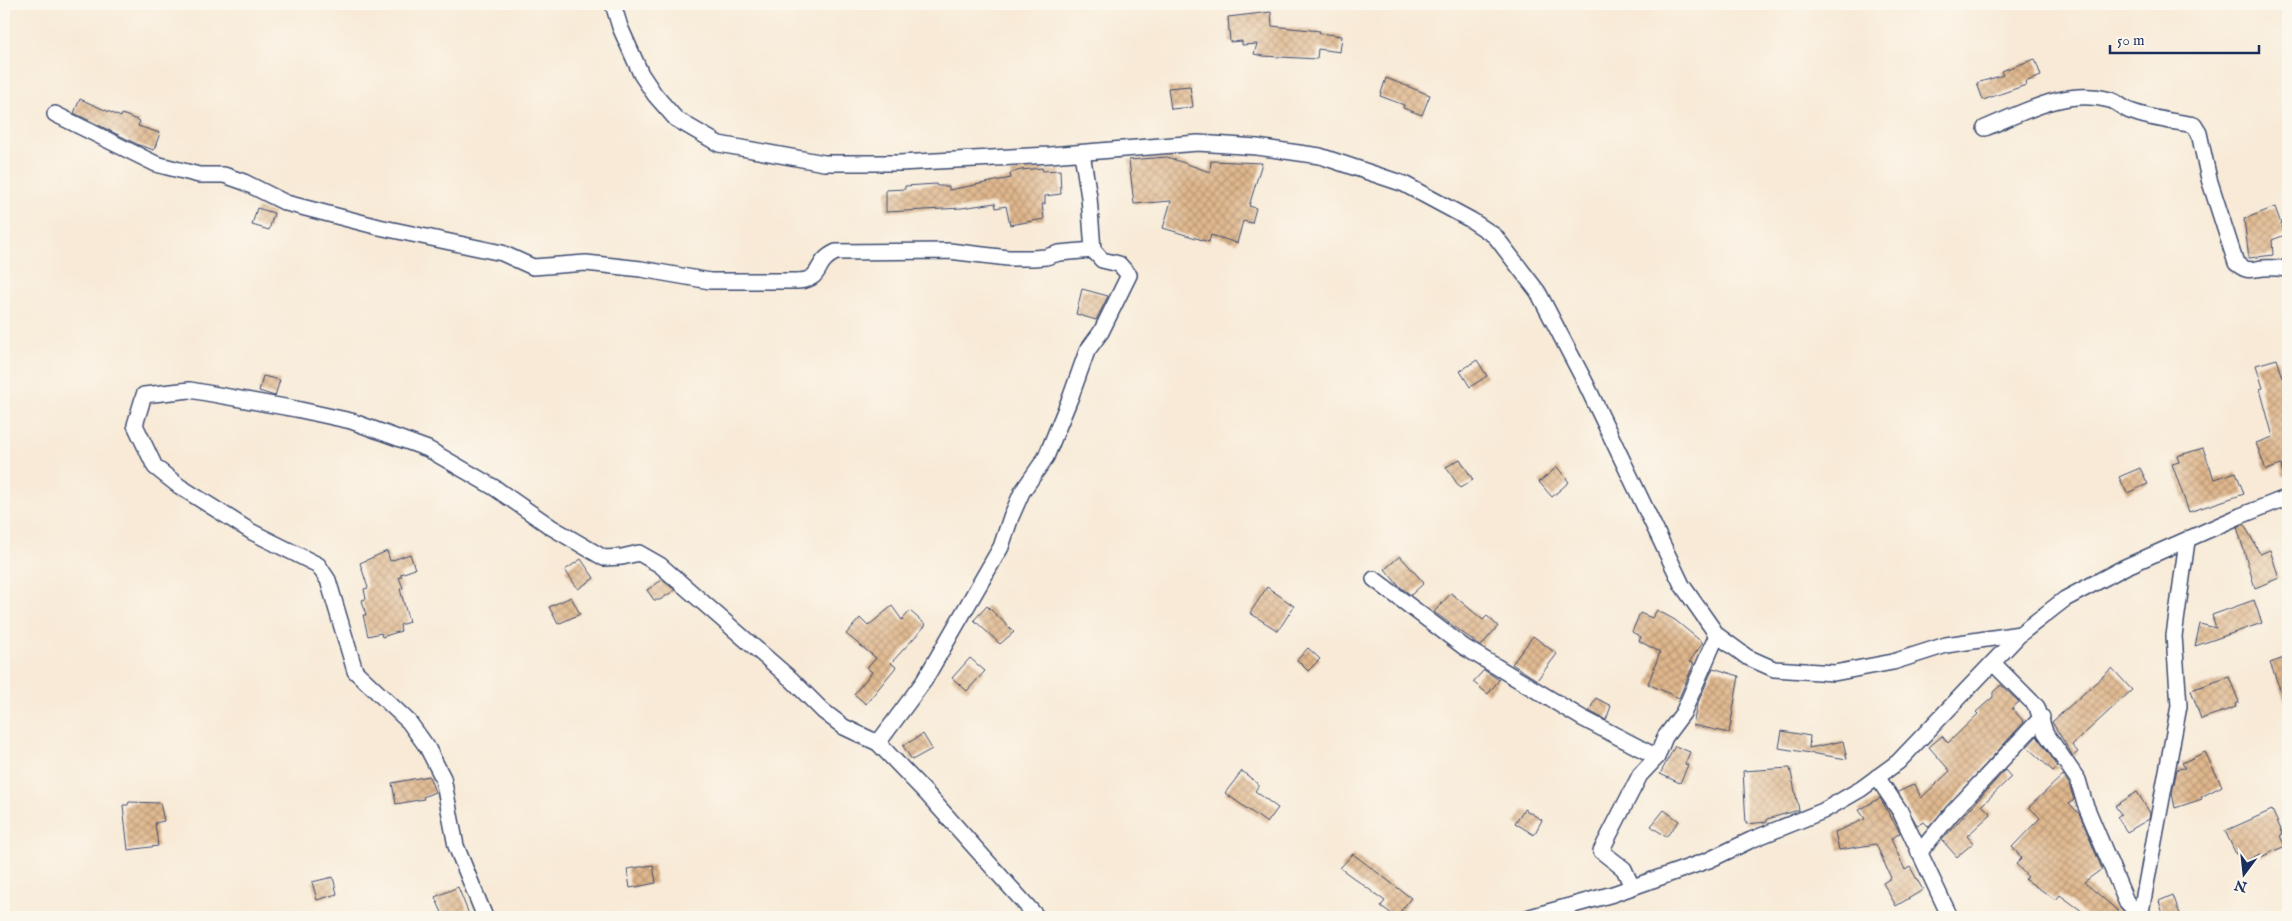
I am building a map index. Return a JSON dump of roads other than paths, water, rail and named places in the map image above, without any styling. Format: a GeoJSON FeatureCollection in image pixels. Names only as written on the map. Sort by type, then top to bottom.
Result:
{"type":"FeatureCollection","features":[{"type":"Feature","properties":{"kind":"street"},"geometry":{"type":"LineString","coordinates":[[613,4],[620,27],[641,74],[655,95],[676,119],[720,144],[824,163],[899,163],[1198,143],[1257,146],[1320,156],[1404,184],[1471,220],[1495,236],[1538,292],[1585,382],[1682,585],[1717,635],[1747,656],[1774,669],[1834,673],[1893,662],[1946,645],[2020,634]]}},
{"type":"Feature","properties":{"kind":"street"},"geometry":{"type":"LineString","coordinates":[[1985,128],[2036,106],[2063,98],[2089,97],[2112,100],[2128,110],[2152,119],[2194,125],[2199,133],[2209,179],[2236,264],[2244,270],[2253,271],[2263,268],[2288,268]]}},
{"type":"Feature","properties":{"kind":"street"},"geometry":{"type":"LineString","coordinates":[[55,114],[156,164],[171,169],[199,175],[224,175],[244,182],[286,203],[360,223],[502,253],[533,267],[586,263],[641,269],[710,281],[798,282],[810,280],[816,275],[821,262],[836,252],[949,251],[1008,258],[1033,258],[1059,253],[1093,250]]}},
{"type":"Feature","properties":{"kind":"street"},"geometry":{"type":"LineString","coordinates":[[878,743],[924,681],[1001,547],[1010,518],[1022,492],[1046,457],[1087,351],[1101,332],[1129,275],[1119,264],[1102,260],[1093,250],[1089,197],[1082,152]]}},
{"type":"Feature","properties":{"kind":"street"},"geometry":{"type":"LineString","coordinates":[[485,917],[456,846],[443,778],[427,747],[410,722],[356,671],[344,638],[328,580],[318,564],[252,532],[179,486],[155,467],[135,425],[144,394],[190,390],[296,408],[350,421],[428,449],[495,488],[551,527],[604,558],[622,557],[639,553],[660,565],[792,680],[823,711],[844,727],[878,743],[927,794],[1037,917]]}},
{"type":"Feature","properties":{"kind":"street"},"geometry":{"type":"LineString","coordinates":[[1530,917],[1632,887],[1709,860],[1751,840],[1823,811],[1861,789],[1898,762],[1934,727],[2020,634],[2065,599],[2125,567],[2288,497]]}},
{"type":"Feature","properties":{"kind":"street"},"geometry":{"type":"LineString","coordinates":[[2140,917],[2179,706],[2174,636],[2187,541]]}},
{"type":"Feature","properties":{"kind":"street"},"geometry":{"type":"LineString","coordinates":[[1374,579],[1464,647],[1582,718],[1657,757]]}},
{"type":"Feature","properties":{"kind":"street"},"geometry":{"type":"LineString","coordinates":[[1632,887],[1624,869],[1601,851],[1640,775],[1657,757],[1665,737],[1683,713],[1717,635]]}},
{"type":"Feature","properties":{"kind":"street"},"geometry":{"type":"LineString","coordinates":[[1993,663],[2037,707],[2046,732],[2078,780],[2085,804],[2126,902],[2140,917]]}},
{"type":"Feature","properties":{"kind":"street"},"geometry":{"type":"LineString","coordinates":[[1919,854],[1952,813],[2042,717]]}},
{"type":"Feature","properties":{"kind":"street"},"geometry":{"type":"LineString","coordinates":[[1877,778],[1900,811],[1950,917]]}}]}
